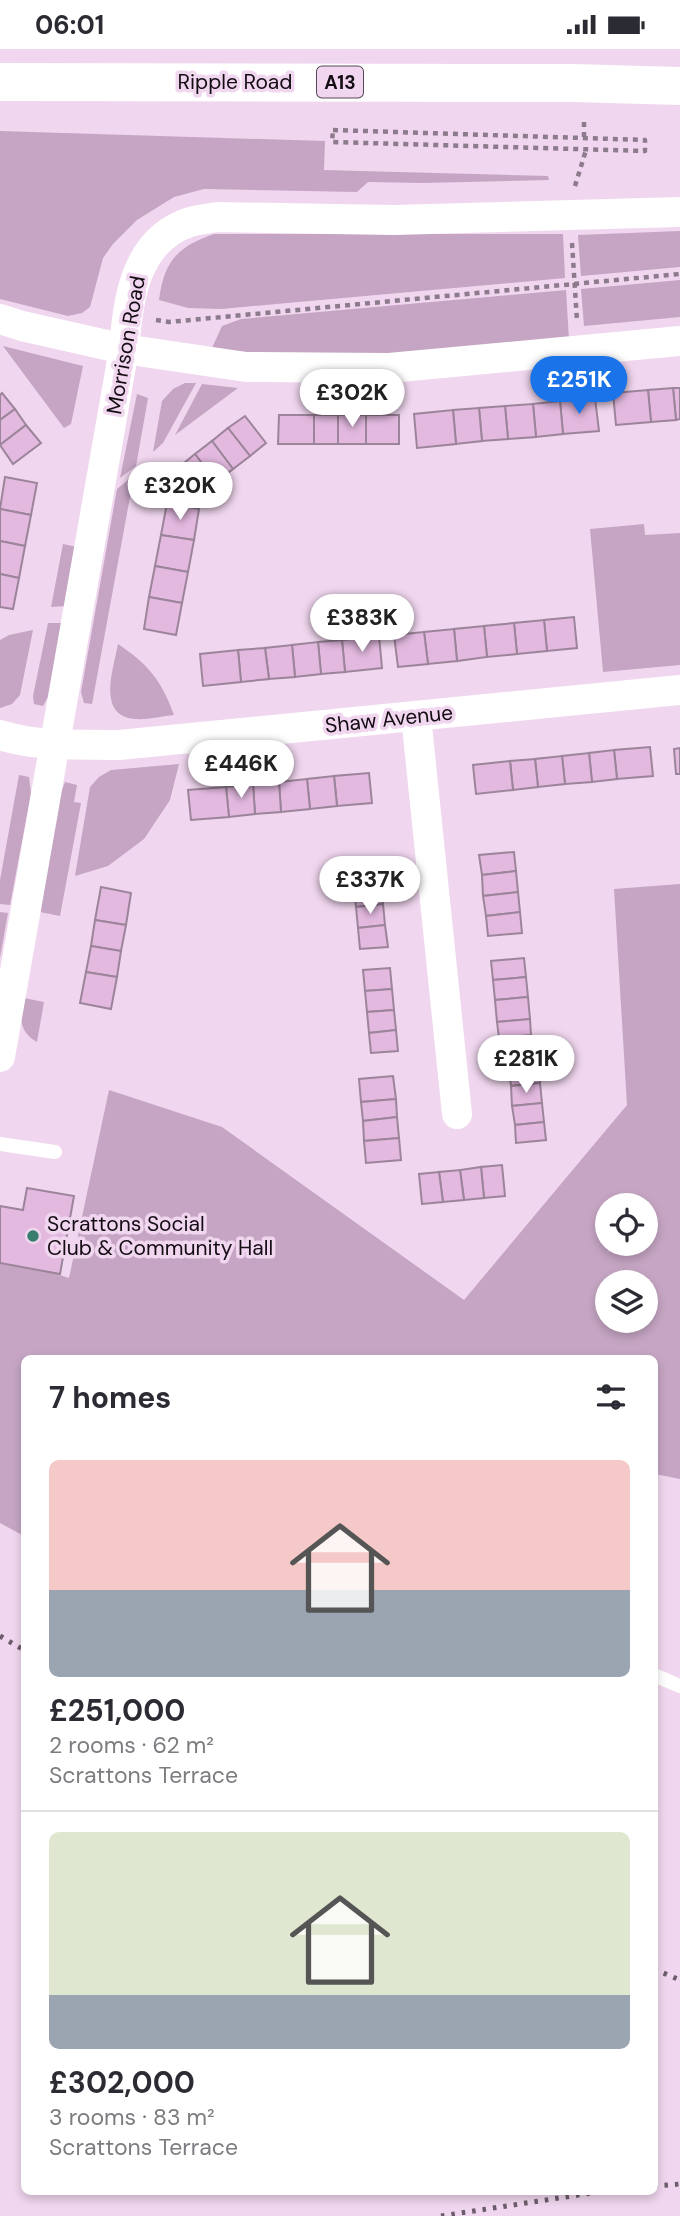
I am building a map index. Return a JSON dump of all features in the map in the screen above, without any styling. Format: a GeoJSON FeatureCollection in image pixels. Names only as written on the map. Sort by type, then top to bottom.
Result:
{"type":"FeatureCollection","features":[{"type":"Feature","properties":{"kind":"highway","name":"Ripple Road"},"geometry":{"type":"LineString","coordinates":[[0,82],[546,83],[680,86]]}},
{"type":"Feature","properties":{"kind":"street","name":"Morrison Road"},"geometry":{"type":"LineString","coordinates":[[0,1058],[124,349],[127,316],[140,264],[153,247],[169,233],[190,222],[217,217],[394,220],[680,212]]}},
{"type":"Feature","properties":{"kind":"street"},"geometry":{"type":"LineString","coordinates":[[0,319],[124,349],[246,367],[389,368],[680,341]]}},
{"type":"Feature","properties":{"kind":"street","name":"Shaw Avenue"},"geometry":{"type":"LineString","coordinates":[[0,735],[19,741],[119,745],[680,690]]}},
{"type":"Feature","properties":{"kind":"street"},"geometry":{"type":"LineString","coordinates":[[416,716],[457,1114]]}},
{"type":"Feature","properties":{"kind":"lane"},"geometry":{"type":"LineString","coordinates":[[0,1144],[55,1153]]}},
{"type":"Feature","properties":{"kind":"lane"},"geometry":{"type":"LineString","coordinates":[[658,1677],[680,1686]]}},
{"type":"Feature","properties":{"kind":"path"},"geometry":{"type":"LineString","coordinates":[[333,130],[645,140],[645,151],[586,150],[439,146],[332,142],[333,130]]}},
{"type":"Feature","properties":{"kind":"path"},"geometry":{"type":"LineString","coordinates":[[574,187],[586,150]]}},
{"type":"Feature","properties":{"kind":"path"},"geometry":{"type":"LineString","coordinates":[[572,233],[574,284]]}},
{"type":"Feature","properties":{"kind":"path","name":"Morrison Road"},"geometry":{"type":"LineString","coordinates":[[164,321],[680,274]]}},
{"type":"Feature","properties":{"kind":"shaded area"},"geometry":{"type":"Polygon","coordinates":[[[0,131],[325,141],[324,170],[548,176],[549,180],[368,182],[357,192],[204,189],[174,197],[137,220],[113,244],[103,258],[90,307],[82,313],[68,316],[0,299],[0,131]]]}},
{"type":"Feature","properties":{"kind":"shaded area"},"geometry":{"type":"Polygon","coordinates":[[[680,231],[680,267],[581,276],[578,235],[680,231]]]}},
{"type":"Feature","properties":{"kind":"shaded area"},"geometry":{"type":"Polygon","coordinates":[[[214,234],[563,234],[565,278],[221,309],[188,308],[159,300],[165,275],[174,257],[190,244],[214,234]]]}},
{"type":"Feature","properties":{"kind":"shaded area"},"geometry":{"type":"Polygon","coordinates":[[[680,280],[680,317],[584,326],[581,289],[680,280]]]}},
{"type":"Feature","properties":{"kind":"shaded area"},"geometry":{"type":"Polygon","coordinates":[[[566,290],[569,340],[406,354],[270,355],[212,348],[222,326],[241,319],[566,290]]]}},
{"type":"Feature","properties":{"kind":"shaded area"},"geometry":{"type":"Polygon","coordinates":[[[3,346],[83,366],[71,424],[64,428],[3,346]]]}},
{"type":"Feature","properties":{"kind":"shaded area"},"geometry":{"type":"Polygon","coordinates":[[[185,383],[196,383],[163,443],[153,452],[162,401],[173,389],[185,383]]]}},
{"type":"Feature","properties":{"kind":"shaded area"},"geometry":{"type":"Polygon","coordinates":[[[202,384],[238,388],[175,435],[202,384]]]}},
{"type":"Feature","properties":{"kind":"shaded area"},"geometry":{"type":"Polygon","coordinates":[[[137,394],[148,398],[136,466],[120,478],[137,394]]]}},
{"type":"Feature","properties":{"kind":"shaded area"},"geometry":{"type":"Polygon","coordinates":[[[134,475],[92,704],[84,703],[81,692],[117,489],[134,475]]]}},
{"type":"Feature","properties":{"kind":"shaded area"},"geometry":{"type":"Polygon","coordinates":[[[644,524],[645,535],[680,533],[680,665],[603,672],[590,529],[644,524]]]}},
{"type":"Feature","properties":{"kind":"shaded area"},"geometry":{"type":"Polygon","coordinates":[[[63,544],[77,547],[66,606],[51,607],[63,544]]]}},
{"type":"Feature","properties":{"kind":"shaded area"},"geometry":{"type":"Polygon","coordinates":[[[48,623],[63,623],[50,693],[43,706],[34,704],[33,696],[48,623]]]}},
{"type":"Feature","properties":{"kind":"shaded area"},"geometry":{"type":"Polygon","coordinates":[[[33,630],[20,695],[12,704],[0,708],[0,640],[9,635],[33,630]]]}},
{"type":"Feature","properties":{"kind":"shaded area"},"geometry":{"type":"Polygon","coordinates":[[[118,644],[153,674],[174,715],[135,719],[123,716],[115,709],[110,689],[118,644]]]}},
{"type":"Feature","properties":{"kind":"shaded area"},"geometry":{"type":"Polygon","coordinates":[[[179,764],[170,800],[144,839],[108,866],[75,876],[90,787],[99,777],[111,770],[179,764]]]}},
{"type":"Feature","properties":{"kind":"shaded area"},"geometry":{"type":"Polygon","coordinates":[[[19,775],[29,777],[31,794],[10,905],[0,904],[0,880],[19,775]]]}},
{"type":"Feature","properties":{"kind":"shaded area"},"geometry":{"type":"Polygon","coordinates":[[[65,782],[77,785],[74,802],[81,803],[60,916],[40,912],[65,782]]]}},
{"type":"Feature","properties":{"kind":"shaded area"},"geometry":{"type":"Polygon","coordinates":[[[680,884],[680,1479],[658,1475],[658,1355],[21,1355],[21,1534],[0,1523],[0,1256],[69,1278],[109,1090],[222,1127],[464,1300],[627,1105],[614,889],[680,884]]]}},
{"type":"Feature","properties":{"kind":"shaded area"},"geometry":{"type":"Polygon","coordinates":[[[0,912],[8,913],[0,958],[0,912]]]}},
{"type":"Feature","properties":{"kind":"shaded area"},"geometry":{"type":"Polygon","coordinates":[[[24,998],[44,1002],[37,1042],[27,1034],[22,1023],[24,998]]]}},
{"type":"Feature","properties":{"kind":"building"},"geometry":{"type":"Polygon","coordinates":[[[673,388],[680,388],[680,419],[676,420],[673,388]]]}},
{"type":"Feature","properties":{"kind":"building"},"geometry":{"type":"Polygon","coordinates":[[[673,388],[676,420],[651,422],[648,390],[673,388]]]}},
{"type":"Feature","properties":{"kind":"building"},"geometry":{"type":"Polygon","coordinates":[[[648,390],[651,422],[616,425],[613,393],[648,390]]]}},
{"type":"Feature","properties":{"kind":"building"},"geometry":{"type":"Polygon","coordinates":[[[2,393],[15,409],[0,420],[0,395],[2,393]]]}},
{"type":"Feature","properties":{"kind":"building"},"geometry":{"type":"Polygon","coordinates":[[[595,398],[599,431],[563,434],[560,401],[595,398]]]}},
{"type":"Feature","properties":{"kind":"building"},"geometry":{"type":"Polygon","coordinates":[[[560,401],[563,434],[536,437],[533,404],[560,401]]]}},
{"type":"Feature","properties":{"kind":"building"},"geometry":{"type":"Polygon","coordinates":[[[533,404],[536,437],[508,439],[505,406],[533,404]]]}},
{"type":"Feature","properties":{"kind":"building"},"geometry":{"type":"Polygon","coordinates":[[[505,406],[508,439],[482,441],[479,408],[505,406]]]}},
{"type":"Feature","properties":{"kind":"building"},"geometry":{"type":"Polygon","coordinates":[[[479,408],[482,441],[456,444],[453,410],[479,408]]]}},
{"type":"Feature","properties":{"kind":"building"},"geometry":{"type":"Polygon","coordinates":[[[15,409],[26,425],[0,445],[0,420],[15,409]]]}},
{"type":"Feature","properties":{"kind":"building"},"geometry":{"type":"Polygon","coordinates":[[[453,410],[456,444],[417,448],[414,414],[453,410]]]}},
{"type":"Feature","properties":{"kind":"building"},"geometry":{"type":"Polygon","coordinates":[[[279,415],[314,415],[314,444],[278,444],[279,415]]]}},
{"type":"Feature","properties":{"kind":"building"},"geometry":{"type":"Polygon","coordinates":[[[314,415],[338,415],[338,444],[314,444],[314,415]]]}},
{"type":"Feature","properties":{"kind":"building"},"geometry":{"type":"Polygon","coordinates":[[[338,415],[366,415],[366,444],[338,444],[338,415]]]}},
{"type":"Feature","properties":{"kind":"building"},"geometry":{"type":"Polygon","coordinates":[[[366,415],[399,415],[399,444],[366,444],[366,415]]]}},
{"type":"Feature","properties":{"kind":"building"},"geometry":{"type":"Polygon","coordinates":[[[245,416],[266,443],[250,456],[228,428],[245,416]]]}},
{"type":"Feature","properties":{"kind":"building"},"geometry":{"type":"Polygon","coordinates":[[[26,425],[41,443],[13,464],[0,445],[26,425]]]}},
{"type":"Feature","properties":{"kind":"building"},"geometry":{"type":"Polygon","coordinates":[[[228,428],[250,456],[233,469],[212,441],[228,428]]]}},
{"type":"Feature","properties":{"kind":"building"},"geometry":{"type":"Polygon","coordinates":[[[212,441],[233,469],[216,482],[195,454],[212,441]]]}},
{"type":"Feature","properties":{"kind":"building"},"geometry":{"type":"Polygon","coordinates":[[[195,454],[216,482],[199,494],[178,468],[195,454]]]}},
{"type":"Feature","properties":{"kind":"building"},"geometry":{"type":"Polygon","coordinates":[[[5,477],[37,483],[31,515],[0,509],[5,477]]]}},
{"type":"Feature","properties":{"kind":"building"},"geometry":{"type":"Polygon","coordinates":[[[167,503],[199,509],[194,540],[161,535],[167,503]]]}},
{"type":"Feature","properties":{"kind":"building"},"geometry":{"type":"Polygon","coordinates":[[[0,509],[31,515],[25,546],[0,541],[0,509]]]}},
{"type":"Feature","properties":{"kind":"building"},"geometry":{"type":"Polygon","coordinates":[[[161,535],[194,540],[188,572],[155,566],[161,535]]]}},
{"type":"Feature","properties":{"kind":"building"},"geometry":{"type":"Polygon","coordinates":[[[0,541],[25,546],[19,578],[0,574],[0,541]]]}},
{"type":"Feature","properties":{"kind":"building"},"geometry":{"type":"Polygon","coordinates":[[[155,566],[188,572],[182,603],[149,597],[155,566]]]}},
{"type":"Feature","properties":{"kind":"building"},"geometry":{"type":"Polygon","coordinates":[[[0,574],[19,578],[13,609],[0,607],[0,574]]]}},
{"type":"Feature","properties":{"kind":"building"},"geometry":{"type":"Polygon","coordinates":[[[149,597],[182,603],[176,635],[144,629],[149,597]]]}},
{"type":"Feature","properties":{"kind":"building"},"geometry":{"type":"Polygon","coordinates":[[[574,617],[577,648],[547,651],[544,620],[574,617]]]}},
{"type":"Feature","properties":{"kind":"building"},"geometry":{"type":"Polygon","coordinates":[[[544,620],[547,651],[517,654],[514,623],[544,620]]]}},
{"type":"Feature","properties":{"kind":"building"},"geometry":{"type":"Polygon","coordinates":[[[514,623],[517,654],[487,657],[484,626],[514,623]]]}},
{"type":"Feature","properties":{"kind":"building"},"geometry":{"type":"Polygon","coordinates":[[[484,626],[487,657],[457,661],[454,629],[484,626]]]}},
{"type":"Feature","properties":{"kind":"building"},"geometry":{"type":"Polygon","coordinates":[[[454,629],[457,661],[428,664],[424,632],[454,629]]]}},
{"type":"Feature","properties":{"kind":"building"},"geometry":{"type":"Polygon","coordinates":[[[424,632],[428,664],[398,667],[394,635],[424,632]]]}},
{"type":"Feature","properties":{"kind":"building"},"geometry":{"type":"Polygon","coordinates":[[[379,636],[382,668],[345,672],[342,640],[379,636]]]}},
{"type":"Feature","properties":{"kind":"building"},"geometry":{"type":"Polygon","coordinates":[[[342,640],[345,672],[321,674],[318,642],[342,640]]]}},
{"type":"Feature","properties":{"kind":"building"},"geometry":{"type":"Polygon","coordinates":[[[318,642],[321,674],[295,677],[292,645],[318,642]]]}},
{"type":"Feature","properties":{"kind":"building"},"geometry":{"type":"Polygon","coordinates":[[[292,645],[295,677],[269,679],[265,648],[292,645]]]}},
{"type":"Feature","properties":{"kind":"building"},"geometry":{"type":"Polygon","coordinates":[[[265,648],[269,679],[241,682],[238,650],[265,648]]]}},
{"type":"Feature","properties":{"kind":"building"},"geometry":{"type":"Polygon","coordinates":[[[238,650],[241,682],[203,686],[200,654],[238,650]]]}},
{"type":"Feature","properties":{"kind":"building"},"geometry":{"type":"Polygon","coordinates":[[[650,747],[653,776],[617,779],[614,750],[650,747]]]}},
{"type":"Feature","properties":{"kind":"building"},"geometry":{"type":"Polygon","coordinates":[[[680,748],[680,774],[676,774],[674,749],[680,748]]]}},
{"type":"Feature","properties":{"kind":"building"},"geometry":{"type":"Polygon","coordinates":[[[614,750],[617,779],[592,782],[589,753],[614,750]]]}},
{"type":"Feature","properties":{"kind":"building"},"geometry":{"type":"Polygon","coordinates":[[[589,753],[592,782],[565,784],[562,756],[589,753]]]}},
{"type":"Feature","properties":{"kind":"building"},"geometry":{"type":"Polygon","coordinates":[[[562,756],[565,784],[538,787],[535,759],[562,756]]]}},
{"type":"Feature","properties":{"kind":"building"},"geometry":{"type":"Polygon","coordinates":[[[535,759],[538,787],[513,790],[510,761],[535,759]]]}},
{"type":"Feature","properties":{"kind":"building"},"geometry":{"type":"Polygon","coordinates":[[[510,761],[513,790],[476,794],[473,765],[510,761]]]}},
{"type":"Feature","properties":{"kind":"building"},"geometry":{"type":"Polygon","coordinates":[[[369,773],[372,803],[337,806],[334,776],[369,773]]]}},
{"type":"Feature","properties":{"kind":"building"},"geometry":{"type":"Polygon","coordinates":[[[334,776],[337,806],[310,809],[307,779],[334,776]]]}},
{"type":"Feature","properties":{"kind":"building"},"geometry":{"type":"Polygon","coordinates":[[[307,779],[310,809],[281,812],[279,782],[307,779]]]}},
{"type":"Feature","properties":{"kind":"building"},"geometry":{"type":"Polygon","coordinates":[[[279,782],[281,812],[255,814],[253,784],[279,782]]]}},
{"type":"Feature","properties":{"kind":"building"},"geometry":{"type":"Polygon","coordinates":[[[253,784],[255,814],[229,817],[226,787],[253,784]]]}},
{"type":"Feature","properties":{"kind":"building"},"geometry":{"type":"Polygon","coordinates":[[[226,787],[229,817],[191,820],[188,790],[226,787]]]}},
{"type":"Feature","properties":{"kind":"building"},"geometry":{"type":"Polygon","coordinates":[[[514,852],[516,871],[482,875],[479,855],[514,852]]]}},
{"type":"Feature","properties":{"kind":"building"},"geometry":{"type":"Polygon","coordinates":[[[379,863],[382,884],[354,886],[352,866],[379,863]]]}},
{"type":"Feature","properties":{"kind":"building"},"geometry":{"type":"Polygon","coordinates":[[[516,871],[518,892],[483,896],[482,875],[516,871]]]}},
{"type":"Feature","properties":{"kind":"building"},"geometry":{"type":"Polygon","coordinates":[[[382,884],[383,904],[356,907],[354,886],[382,884]]]}},
{"type":"Feature","properties":{"kind":"building"},"geometry":{"type":"Polygon","coordinates":[[[101,887],[131,893],[126,925],[95,920],[101,887]]]}},
{"type":"Feature","properties":{"kind":"building"},"geometry":{"type":"Polygon","coordinates":[[[518,892],[520,912],[486,916],[483,896],[518,892]]]}},
{"type":"Feature","properties":{"kind":"building"},"geometry":{"type":"Polygon","coordinates":[[[383,904],[385,925],[358,928],[356,907],[383,904]]]}},
{"type":"Feature","properties":{"kind":"building"},"geometry":{"type":"Polygon","coordinates":[[[520,912],[522,933],[488,936],[486,916],[520,912]]]}},
{"type":"Feature","properties":{"kind":"building"},"geometry":{"type":"Polygon","coordinates":[[[95,920],[126,925],[121,951],[91,946],[95,920]]]}},
{"type":"Feature","properties":{"kind":"building"},"geometry":{"type":"Polygon","coordinates":[[[385,925],[388,947],[360,949],[358,928],[385,925]]]}},
{"type":"Feature","properties":{"kind":"building"},"geometry":{"type":"Polygon","coordinates":[[[91,946],[121,951],[117,977],[86,972],[91,946]]]}},
{"type":"Feature","properties":{"kind":"building"},"geometry":{"type":"Polygon","coordinates":[[[524,958],[526,977],[493,980],[491,961],[524,958]]]}},
{"type":"Feature","properties":{"kind":"building"},"geometry":{"type":"Polygon","coordinates":[[[390,968],[392,989],[365,991],[363,970],[390,968]]]}},
{"type":"Feature","properties":{"kind":"building"},"geometry":{"type":"Polygon","coordinates":[[[86,972],[117,977],[111,1009],[80,1003],[86,972]]]}},
{"type":"Feature","properties":{"kind":"building"},"geometry":{"type":"Polygon","coordinates":[[[526,977],[528,997],[495,1000],[493,980],[526,977]]]}},
{"type":"Feature","properties":{"kind":"building"},"geometry":{"type":"Polygon","coordinates":[[[392,989],[394,1010],[367,1012],[365,991],[392,989]]]}},
{"type":"Feature","properties":{"kind":"building"},"geometry":{"type":"Polygon","coordinates":[[[528,997],[530,1019],[497,1022],[495,1000],[528,997]]]}},
{"type":"Feature","properties":{"kind":"building"},"geometry":{"type":"Polygon","coordinates":[[[394,1010],[396,1030],[369,1033],[367,1012],[394,1010]]]}},
{"type":"Feature","properties":{"kind":"building"},"geometry":{"type":"Polygon","coordinates":[[[530,1019],[531,1035],[499,1038],[497,1022],[530,1019]]]}},
{"type":"Feature","properties":{"kind":"building"},"geometry":{"type":"Polygon","coordinates":[[[396,1030],[398,1051],[371,1053],[369,1033],[396,1030]]]}},
{"type":"Feature","properties":{"kind":"building"},"geometry":{"type":"Polygon","coordinates":[[[538,1061],[540,1083],[511,1086],[508,1064],[538,1061]]]}},
{"type":"Feature","properties":{"kind":"building"},"geometry":{"type":"Polygon","coordinates":[[[393,1076],[396,1099],[361,1102],[359,1079],[393,1076]]]}},
{"type":"Feature","properties":{"kind":"building"},"geometry":{"type":"Polygon","coordinates":[[[540,1083],[542,1103],[512,1106],[511,1086],[540,1083]]]}},
{"type":"Feature","properties":{"kind":"building"},"geometry":{"type":"Polygon","coordinates":[[[396,1099],[397,1117],[363,1121],[361,1102],[396,1099]]]}},
{"type":"Feature","properties":{"kind":"building"},"geometry":{"type":"Polygon","coordinates":[[[542,1103],[544,1122],[515,1125],[512,1106],[542,1103]]]}},
{"type":"Feature","properties":{"kind":"building"},"geometry":{"type":"Polygon","coordinates":[[[397,1117],[399,1138],[364,1141],[363,1121],[397,1117]]]}},
{"type":"Feature","properties":{"kind":"building"},"geometry":{"type":"Polygon","coordinates":[[[544,1122],[546,1140],[516,1143],[515,1125],[544,1122]]]}},
{"type":"Feature","properties":{"kind":"building"},"geometry":{"type":"Polygon","coordinates":[[[399,1138],[401,1160],[366,1163],[364,1141],[399,1138]]]}},
{"type":"Feature","properties":{"kind":"building"},"geometry":{"type":"Polygon","coordinates":[[[502,1165],[505,1196],[484,1198],[481,1167],[502,1165]]]}},
{"type":"Feature","properties":{"kind":"building"},"geometry":{"type":"Polygon","coordinates":[[[481,1167],[484,1198],[464,1200],[460,1170],[481,1167]]]}},
{"type":"Feature","properties":{"kind":"building"},"geometry":{"type":"Polygon","coordinates":[[[460,1170],[464,1200],[443,1202],[439,1172],[460,1170]]]}},
{"type":"Feature","properties":{"kind":"building"},"geometry":{"type":"Polygon","coordinates":[[[439,1172],[443,1202],[422,1204],[419,1174],[439,1172]]]}},
{"type":"Feature","properties":{"kind":"building","name":"Scrattons Social Club & Community Hall"},"geometry":{"type":"Polygon","coordinates":[[[27,1188],[74,1196],[60,1274],[0,1263],[0,1206],[23,1210],[27,1188]]]}},
{"type":"Feature","properties":{"kind":"railway"},"geometry":{"type":"LineString","coordinates":[[0,1636],[21,1648]]}},
{"type":"Feature","properties":{"kind":"railway"},"geometry":{"type":"LineString","coordinates":[[658,1971],[680,1980]]}},
{"type":"Feature","properties":{"kind":"railway"},"geometry":{"type":"LineString","coordinates":[[658,2186],[680,2184]]}},
{"type":"Feature","properties":{"kind":"railway"},"geometry":{"type":"LineString","coordinates":[[441,2216],[579,2195]]}},
{"type":"Feature","properties":{"kind":"place","name":"Scrattons Social Club & Community Hall"},"geometry":{"type":"Point","coordinates":[33,1236]}}]}
